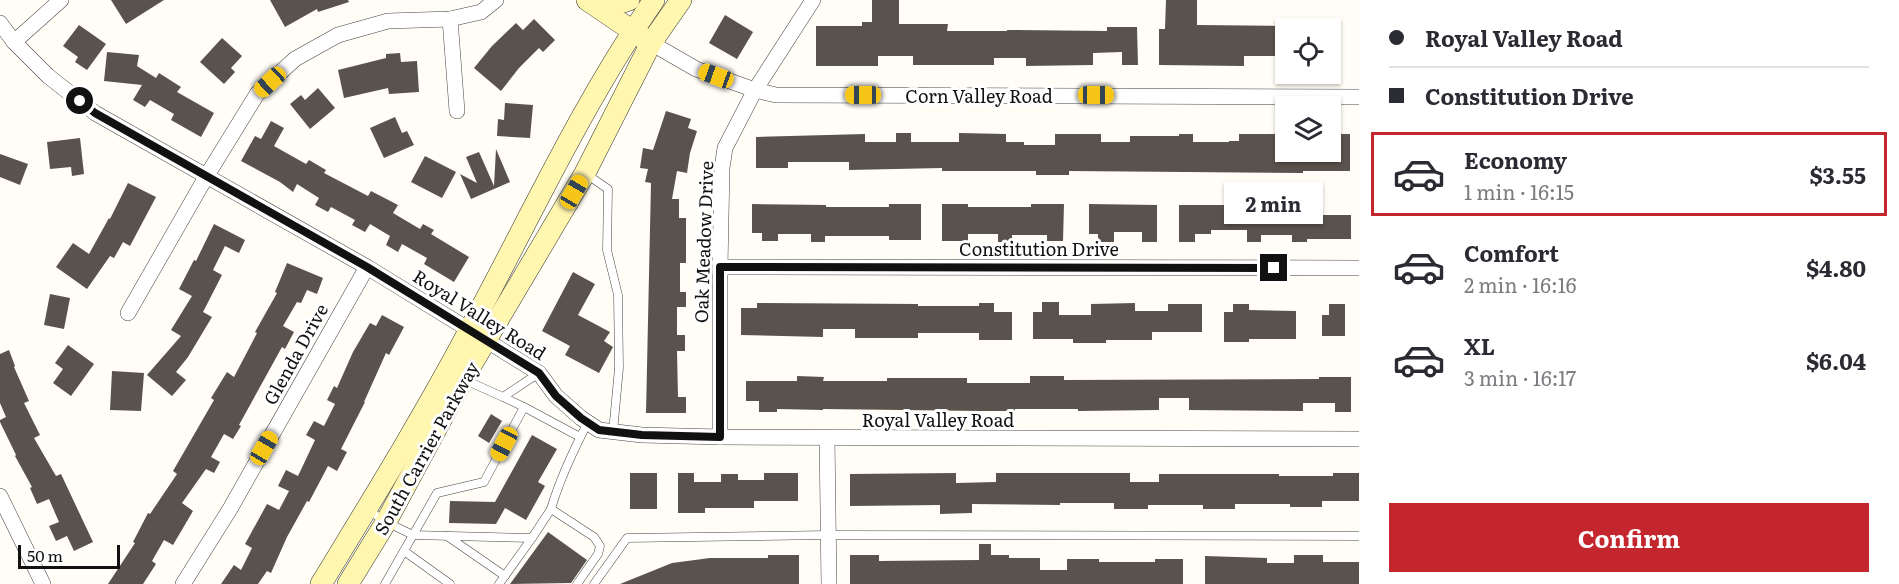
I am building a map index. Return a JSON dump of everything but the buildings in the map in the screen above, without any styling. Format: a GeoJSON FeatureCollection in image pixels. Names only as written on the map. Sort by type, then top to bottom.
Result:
{"type":"FeatureCollection","features":[{"type":"Feature","properties":{"kind":"main road"},"geometry":{"type":"LineString","coordinates":[[588,1],[623,2],[629,0]]}},
{"type":"Feature","properties":{"kind":"main road","name":"South Carrier Parkway"},"geometry":{"type":"LineString","coordinates":[[348,584],[386,522],[463,379],[478,336],[571,134],[632,32],[654,0]]}},
{"type":"Feature","properties":{"kind":"main road","name":"South Carrier Parkway"},"geometry":{"type":"LineString","coordinates":[[321,584],[366,509],[585,173],[651,43],[681,0]]}},
{"type":"Feature","properties":{"kind":"main road","name":"Corn Valley Road"},"geometry":{"type":"LineString","coordinates":[[588,1],[651,43]]}},
{"type":"Feature","properties":{"kind":"street"},"geometry":{"type":"LineString","coordinates":[[14,42],[61,0]]}},
{"type":"Feature","properties":{"kind":"street"},"geometry":{"type":"LineString","coordinates":[[128,313],[257,94],[296,58],[338,35],[388,21],[450,19],[481,12],[496,0]]}},
{"type":"Feature","properties":{"kind":"street","name":"Oak Meadow Drive"},"geometry":{"type":"LineString","coordinates":[[720,437],[720,267],[722,168],[725,148],[755,90],[813,0]]}},
{"type":"Feature","properties":{"kind":"street"},"geometry":{"type":"LineString","coordinates":[[450,19],[457,111]]}},
{"type":"Feature","properties":{"kind":"street","name":"Royal Valley Road"},"geometry":{"type":"LineString","coordinates":[[0,23],[14,42],[48,76],[95,113],[367,267],[539,373],[556,396],[599,430],[642,435],[720,437],[1359,439]]}},
{"type":"Feature","properties":{"kind":"street","name":"Corn Valley Road"},"geometry":{"type":"LineString","coordinates":[[651,43],[696,69],[776,95],[1359,97]]}},
{"type":"Feature","properties":{"kind":"street","name":"Glenda Drive"},"geometry":{"type":"LineString","coordinates":[[183,584],[230,509],[367,267]]}},
{"type":"Feature","properties":{"kind":"street","name":"Constitution Drive"},"geometry":{"type":"LineString","coordinates":[[720,267],[1359,268]]}},
{"type":"Feature","properties":{"kind":"street"},"geometry":{"type":"LineString","coordinates":[[827,438],[829,584]]}},
{"type":"Feature","properties":{"kind":"street"},"geometry":{"type":"LineString","coordinates":[[0,496],[43,584]]}},
{"type":"Feature","properties":{"kind":"lane"},"geometry":{"type":"LineString","coordinates":[[585,173],[608,189],[607,250],[618,295],[619,368],[613,432]]}},
{"type":"Feature","properties":{"kind":"lane"},"geometry":{"type":"LineString","coordinates":[[503,397],[539,373]]}},
{"type":"Feature","properties":{"kind":"lane"},"geometry":{"type":"LineString","coordinates":[[463,379],[524,407],[580,437]]}},
{"type":"Feature","properties":{"kind":"lane"},"geometry":{"type":"LineString","coordinates":[[385,584],[437,493],[484,482],[524,407]]}},
{"type":"Feature","properties":{"kind":"lane"},"geometry":{"type":"LineString","coordinates":[[499,584],[551,509],[570,455],[588,422]]}},
{"type":"Feature","properties":{"kind":"lane"},"geometry":{"type":"LineString","coordinates":[[366,509],[413,535],[532,538]]}},
{"type":"Feature","properties":{"kind":"lane"},"geometry":{"type":"LineString","coordinates":[[551,509],[594,537],[600,546],[598,554],[577,584]]}},
{"type":"Feature","properties":{"kind":"lane"},"geometry":{"type":"LineString","coordinates":[[594,584],[627,538],[829,535],[1359,536]]}},
{"type":"Feature","properties":{"kind":"lane"},"geometry":{"type":"LineString","coordinates":[[447,536],[505,576]]}},
{"type":"Feature","properties":{"kind":"lane"},"geometry":{"type":"LineString","coordinates":[[404,551],[450,584]]}},
{"type":"Feature","properties":{"kind":"route"},"geometry":{"type":"LineString","coordinates":[[80,101],[95,113],[367,267],[539,373],[556,396],[599,430],[642,435],[720,437],[720,267],[1274,268]]}}]}
